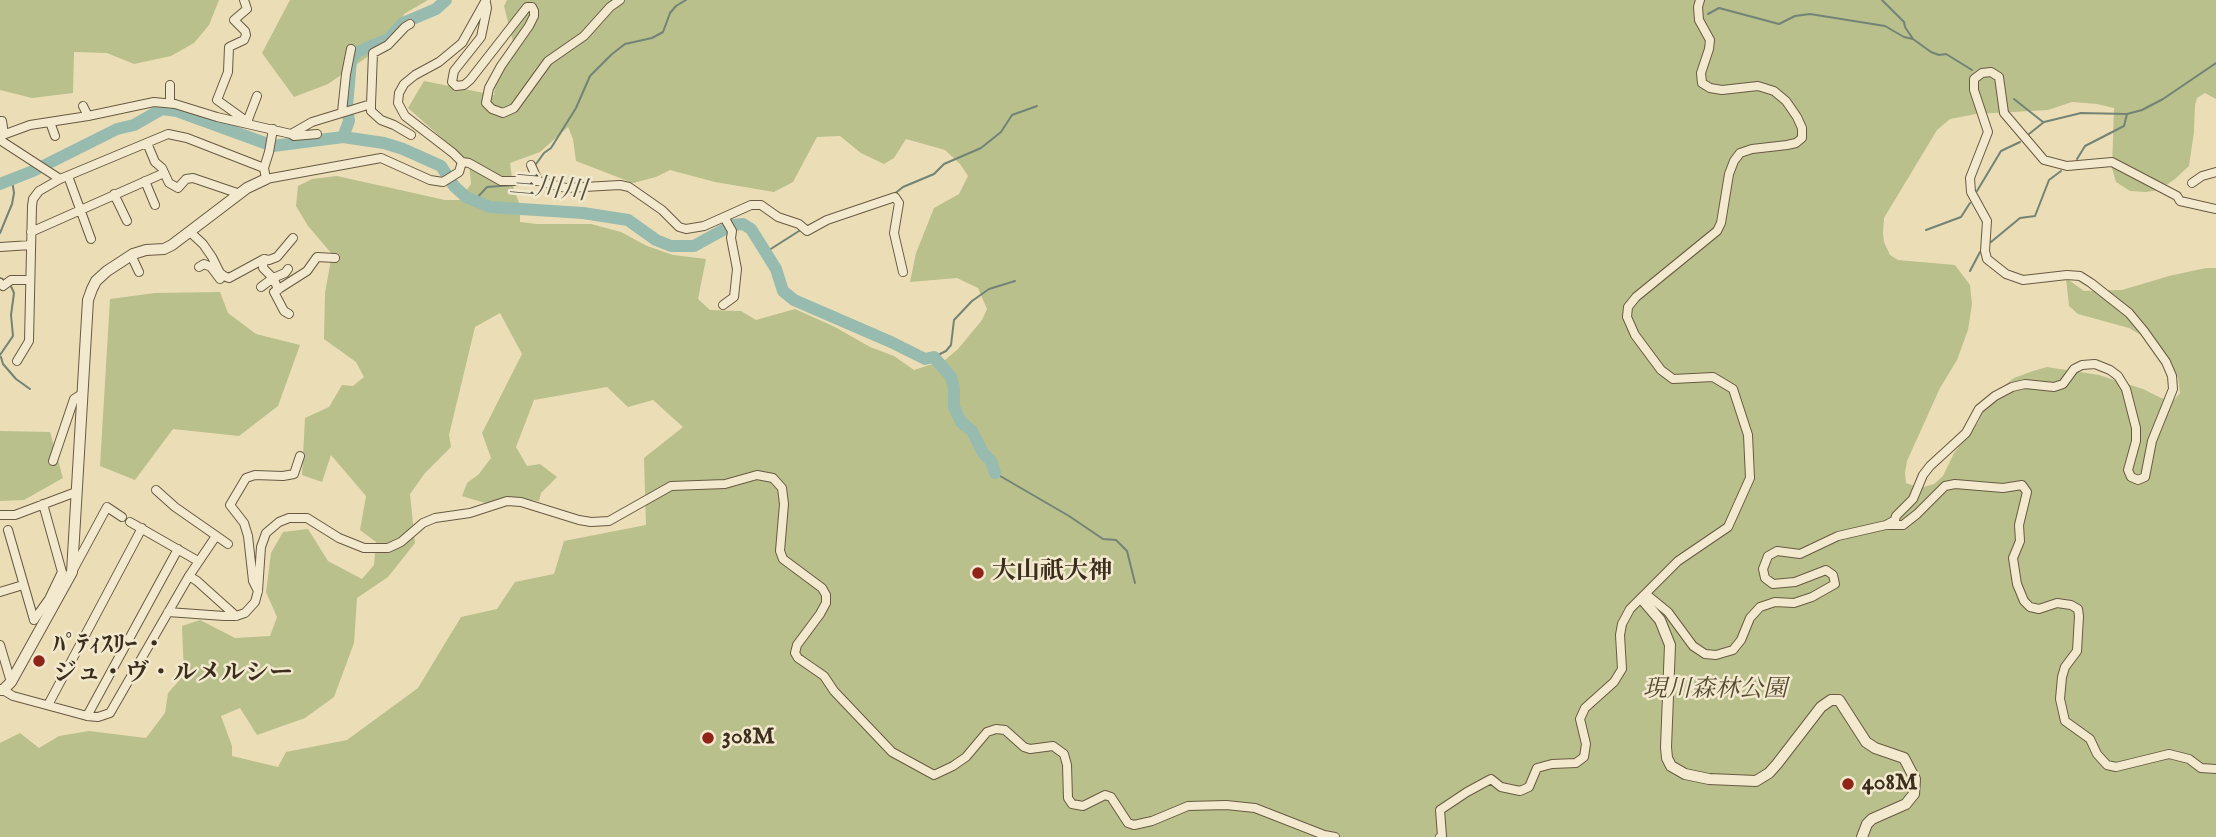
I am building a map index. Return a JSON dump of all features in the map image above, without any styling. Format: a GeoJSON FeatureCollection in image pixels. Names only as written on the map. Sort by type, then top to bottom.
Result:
{"type":"FeatureCollection","features":[{"type":"Feature","properties":{"kind":"street"},"geometry":{"type":"LineString","coordinates":[[244,0],[247,9],[234,20],[246,35],[244,40],[229,47],[228,72],[217,100],[249,123]]}},
{"type":"Feature","properties":{"kind":"street"},"geometry":{"type":"LineString","coordinates":[[486,1],[481,37],[454,71],[452,82],[456,86],[464,85],[470,80],[527,7],[532,7],[534,11],[529,26],[500,66],[489,88],[486,103],[496,112],[503,113],[514,108],[548,61],[584,36],[610,7],[620,0]]}},
{"type":"Feature","properties":{"kind":"street"},"geometry":{"type":"LineString","coordinates":[[1440,837],[1440,810],[1475,788],[1492,779],[1501,787],[1520,791],[1530,787],[1537,768],[1576,763],[1584,757],[1586,744],[1580,719],[1585,708],[1614,682],[1622,669],[1620,635],[1622,624],[1630,610],[1678,561],[1728,527],[1750,478],[1748,435],[1733,389],[1713,377],[1673,379],[1661,370],[1634,335],[1627,317],[1628,307],[1636,297],[1717,231],[1721,223],[1729,174],[1740,153],[1796,143],[1802,138],[1802,128],[1797,117],[1786,101],[1774,91],[1758,86],[1722,90],[1702,83],[1701,74],[1710,40],[1699,20],[1700,0]]}},
{"type":"Feature","properties":{"kind":"street"},"geometry":{"type":"LineString","coordinates":[[486,1],[462,43],[439,62],[415,75],[404,84],[399,93],[398,103],[405,116],[462,162],[469,163],[501,181],[520,180],[535,173],[566,188],[629,187],[662,210],[679,227],[686,229],[724,219],[743,207],[761,205],[778,216],[799,223],[807,232],[827,219],[895,197],[899,203],[894,233],[903,272]]}},
{"type":"Feature","properties":{"kind":"street"},"geometry":{"type":"LineString","coordinates":[[410,24],[388,45],[373,53],[371,111],[380,120],[411,135]]}},
{"type":"Feature","properties":{"kind":"street"},"geometry":{"type":"LineString","coordinates":[[343,112],[351,49]]}},
{"type":"Feature","properties":{"kind":"street"},"geometry":{"type":"LineString","coordinates":[[1886,525],[1895,520],[1913,499],[1923,475],[1930,466],[1966,433],[1979,409],[2012,387],[2025,384],[2054,387],[2063,384],[2074,369],[2082,365],[2095,364],[2110,369],[2126,389],[2133,413],[2136,441],[2128,470],[2131,477],[2138,480],[2145,477],[2152,441],[2173,389],[2172,376],[2166,362],[2144,331],[2129,313],[2091,282],[2080,276],[2067,275],[2031,280],[2014,278],[1987,259],[1987,221],[1975,201],[1970,185],[1972,169],[1987,132],[1973,90],[1974,79],[1982,73],[1991,72],[1999,77],[2004,113],[2044,160],[2067,166],[2112,162],[2177,196],[2180,201],[2216,209]]}},
{"type":"Feature","properties":{"kind":"street"},"geometry":{"type":"LineString","coordinates":[[170,85],[170,103]]}},
{"type":"Feature","properties":{"kind":"street"},"geometry":{"type":"LineString","coordinates":[[249,123],[257,96]]}},
{"type":"Feature","properties":{"kind":"street"},"geometry":{"type":"LineString","coordinates":[[1,137],[30,125],[154,102],[170,103],[249,123],[272,133],[294,136],[317,134]]}},
{"type":"Feature","properties":{"kind":"street"},"geometry":{"type":"LineString","coordinates":[[291,134],[312,122],[371,103]]}},
{"type":"Feature","properties":{"kind":"street"},"geometry":{"type":"LineString","coordinates":[[83,106],[88,116]]}},
{"type":"Feature","properties":{"kind":"street"},"geometry":{"type":"LineString","coordinates":[[0,121],[1,137]]}},
{"type":"Feature","properties":{"kind":"street"},"geometry":{"type":"LineString","coordinates":[[50,122],[55,136]]}},
{"type":"Feature","properties":{"kind":"street"},"geometry":{"type":"LineString","coordinates":[[141,133],[169,183],[178,188],[186,179],[193,178],[240,194]]}},
{"type":"Feature","properties":{"kind":"street"},"geometry":{"type":"LineString","coordinates":[[72,572],[88,300],[96,281],[131,255],[146,250],[164,249],[265,173],[272,133]]}},
{"type":"Feature","properties":{"kind":"street"},"geometry":{"type":"LineString","coordinates":[[16,361],[29,341],[33,199],[40,191],[64,178],[168,134],[265,173],[381,158],[430,180],[443,182],[459,172],[462,162]]}},
{"type":"Feature","properties":{"kind":"street"},"geometry":{"type":"LineString","coordinates":[[1,137],[32,162],[64,178],[91,239]]}},
{"type":"Feature","properties":{"kind":"street"},"geometry":{"type":"LineString","coordinates":[[2192,183],[2202,176],[2216,172]]}},
{"type":"Feature","properties":{"kind":"street"},"geometry":{"type":"LineString","coordinates":[[31,232],[164,173]]}},
{"type":"Feature","properties":{"kind":"street"},"geometry":{"type":"LineString","coordinates":[[145,181],[155,205]]}},
{"type":"Feature","properties":{"kind":"street"},"geometry":{"type":"LineString","coordinates":[[114,194],[127,221]]}},
{"type":"Feature","properties":{"kind":"street"},"geometry":{"type":"LineString","coordinates":[[723,305],[734,297],[737,269],[732,230],[724,219]]}},
{"type":"Feature","properties":{"kind":"street"},"geometry":{"type":"LineString","coordinates":[[190,232],[212,257],[220,273],[229,278]]}},
{"type":"Feature","properties":{"kind":"street"},"geometry":{"type":"LineString","coordinates":[[198,267],[204,264],[211,267],[222,280],[229,278],[264,259],[277,257],[293,238]]}},
{"type":"Feature","properties":{"kind":"street"},"geometry":{"type":"LineString","coordinates":[[1,247],[31,245]]}},
{"type":"Feature","properties":{"kind":"street"},"geometry":{"type":"LineString","coordinates":[[131,255],[139,272]]}},
{"type":"Feature","properties":{"kind":"street"},"geometry":{"type":"LineString","coordinates":[[289,314],[284,311],[274,292],[307,271],[317,257],[335,258]]}},
{"type":"Feature","properties":{"kind":"street"},"geometry":{"type":"LineString","coordinates":[[264,259],[263,268],[273,278],[278,289]]}},
{"type":"Feature","properties":{"kind":"street"},"geometry":{"type":"LineString","coordinates":[[261,287],[273,278],[285,274],[288,269]]}},
{"type":"Feature","properties":{"kind":"street"},"geometry":{"type":"LineString","coordinates":[[4,285],[30,280]]}},
{"type":"Feature","properties":{"kind":"street"},"geometry":{"type":"LineString","coordinates":[[53,461],[74,399],[82,394]]}},
{"type":"Feature","properties":{"kind":"street"},"geometry":{"type":"LineString","coordinates":[[258,591],[253,581],[244,523],[230,505],[246,478],[255,475],[294,474],[300,456]]}},
{"type":"Feature","properties":{"kind":"street"},"geometry":{"type":"LineString","coordinates":[[168,612],[236,616],[245,613],[251,607],[258,591],[263,539],[273,526],[289,518],[307,518],[339,538],[364,548],[388,548],[401,542],[423,523],[435,518],[470,513],[507,501],[521,502],[579,520],[609,521],[671,486],[725,484],[757,475],[773,478],[782,488],[784,504],[780,551],[783,559],[822,588],[826,594],[826,603],[797,645],[795,653],[824,676],[834,691],[892,752],[934,775],[966,757],[987,732],[1005,730],[1024,747],[1031,749],[1053,746],[1064,754],[1068,798],[1072,804],[1083,806],[1105,795],[1111,797],[1128,823],[1134,825],[1152,821],[1188,806],[1226,805],[1255,808],[1335,837]]}},
{"type":"Feature","properties":{"kind":"street"},"geometry":{"type":"LineString","coordinates":[[1644,597],[1668,612],[1693,646],[1705,654],[1725,653],[1733,650],[1741,640],[1749,618],[1760,607],[1775,602],[1794,603],[1812,597],[1835,584],[1833,575],[1826,570],[1795,582],[1773,584],[1765,578],[1763,569],[1768,556],[1777,551],[1800,554],[1838,536],[1886,525],[1903,525],[1945,486],[2003,488],[2022,485],[2027,492],[2020,525],[2020,541],[2014,558],[2017,584],[2024,601],[2030,607],[2039,609],[2057,603],[2071,605],[2078,609],[2080,616],[2077,651],[2065,667],[2062,677],[2060,699],[2065,721],[2090,739],[2097,754],[2107,765],[2116,767],[2169,754],[2189,759],[2201,768],[2216,769]]}},
{"type":"Feature","properties":{"kind":"street"},"geometry":{"type":"LineString","coordinates":[[156,490],[175,507],[228,544]]}},
{"type":"Feature","properties":{"kind":"street"},"geometry":{"type":"LineString","coordinates":[[0,515],[15,515],[76,492]]}},
{"type":"Feature","properties":{"kind":"street"},"geometry":{"type":"LineString","coordinates":[[8,530],[34,620],[49,599],[62,572],[43,504]]}},
{"type":"Feature","properties":{"kind":"street"},"geometry":{"type":"LineString","coordinates":[[5,687],[107,507],[198,561]]}},
{"type":"Feature","properties":{"kind":"street"},"geometry":{"type":"LineString","coordinates":[[48,705],[142,528]]}},
{"type":"Feature","properties":{"kind":"street"},"geometry":{"type":"LineString","coordinates":[[0,645],[5,687],[13,696],[87,716],[98,717],[110,713],[189,576],[216,536]]}},
{"type":"Feature","properties":{"kind":"street"},"geometry":{"type":"LineString","coordinates":[[87,716],[178,549]]}},
{"type":"Feature","properties":{"kind":"street"},"geometry":{"type":"LineString","coordinates":[[189,576],[236,616]]}},
{"type":"Feature","properties":{"kind":"street"},"geometry":{"type":"LineString","coordinates":[[0,592],[23,585]]}},
{"type":"Feature","properties":{"kind":"street"},"geometry":{"type":"LineString","coordinates":[[1644,597],[1660,620],[1670,645],[1667,758],[1671,766],[1685,774],[1709,779],[1756,781],[1777,764],[1821,706],[1831,699],[1839,700],[1866,742],[1875,748],[1905,758],[1915,779],[1914,794],[1909,800],[1872,819],[1862,837]]}},
{"type":"Feature","properties":{"kind":"green space"},"geometry":{"type":"Polygon","coordinates":[[[0,0],[219,0],[209,25],[194,43],[171,56],[134,64],[107,53],[74,52],[73,93],[32,98],[0,90],[0,0]]]}},
{"type":"Feature","properties":{"kind":"green space"},"geometry":{"type":"Polygon","coordinates":[[[290,0],[428,0],[404,14],[399,35],[328,84],[294,97],[262,53],[290,0]]]}},
{"type":"Feature","properties":{"kind":"green space","name":"現川森林公園"},"geometry":{"type":"Polygon","coordinates":[[[507,0],[2216,0],[2216,99],[2205,93],[2197,98],[2189,166],[2175,179],[2159,190],[2146,192],[2130,191],[2116,182],[2112,168],[2114,108],[2072,102],[2048,110],[1976,114],[1950,119],[1937,130],[1884,218],[1883,233],[1890,255],[1898,260],[1955,265],[1970,285],[1972,304],[1968,330],[1957,360],[1940,388],[1907,461],[1906,483],[1920,488],[1934,484],[1943,476],[1954,453],[1978,423],[1988,399],[2014,378],[2033,371],[2047,367],[2099,375],[2143,389],[2161,398],[2174,400],[2180,393],[2178,378],[2167,357],[2148,339],[2129,328],[2078,314],[2069,306],[2066,278],[2084,291],[2122,290],[2169,276],[2216,268],[2216,837],[0,837],[0,743],[20,733],[39,748],[59,736],[89,731],[146,738],[165,713],[168,693],[184,675],[182,626],[200,620],[235,638],[270,636],[277,617],[266,592],[271,553],[283,532],[308,529],[328,561],[362,579],[374,565],[376,542],[360,530],[366,496],[331,455],[322,482],[302,475],[305,418],[329,407],[342,385],[353,386],[364,377],[356,362],[324,339],[325,293],[332,254],[308,226],[296,206],[298,186],[312,179],[337,176],[445,200],[460,200],[471,184],[469,162],[408,108],[424,81],[494,95],[497,63],[514,46],[504,6],[507,0]],[[568,127],[540,152],[510,163],[513,186],[520,206],[520,222],[591,224],[621,232],[647,246],[673,255],[706,259],[698,299],[710,310],[741,311],[756,320],[795,309],[870,347],[894,356],[914,370],[945,360],[982,320],[987,309],[978,288],[957,278],[910,282],[916,253],[934,208],[959,194],[968,176],[945,150],[906,139],[894,158],[884,164],[861,153],[840,136],[817,137],[793,182],[774,192],[715,182],[670,170],[633,183],[576,161],[573,139],[568,127]],[[500,313],[475,327],[449,435],[451,447],[425,473],[410,494],[415,543],[388,577],[357,598],[354,643],[334,697],[305,718],[257,735],[240,708],[221,716],[232,746],[232,756],[278,767],[286,752],[347,740],[418,688],[461,617],[497,609],[515,582],[554,574],[564,541],[646,525],[644,458],[683,427],[653,400],[628,407],[607,387],[534,400],[516,447],[527,466],[540,464],[557,477],[541,493],[539,501],[513,498],[485,503],[462,496],[467,483],[479,474],[491,458],[482,433],[522,354],[500,313]]]}},
{"type":"Feature","properties":{"kind":"green space"},"geometry":{"type":"Polygon","coordinates":[[[220,292],[228,313],[256,334],[300,345],[278,406],[239,436],[173,429],[135,480],[100,466],[110,299],[155,293],[220,292]]]}},
{"type":"Feature","properties":{"kind":"green space"},"geometry":{"type":"Polygon","coordinates":[[[0,431],[50,432],[63,478],[24,500],[0,501],[0,431]]]}},
{"type":"Feature","properties":{"kind":"waterway"},"geometry":{"type":"LineString","coordinates":[[343,137],[349,121],[347,106],[351,61],[355,53],[388,39],[403,23],[436,9],[446,0]]}},
{"type":"Feature","properties":{"kind":"waterway"},"geometry":{"type":"LineString","coordinates":[[536,164],[551,148],[576,108],[590,76],[625,44],[652,38],[663,32],[670,13],[686,0]]}},
{"type":"Feature","properties":{"kind":"waterway"},"geometry":{"type":"LineString","coordinates":[[1882,0],[1904,22],[1913,39],[1931,52],[1946,54],[1972,70]]}},
{"type":"Feature","properties":{"kind":"waterway"},"geometry":{"type":"LineString","coordinates":[[1708,14],[1719,8],[1779,24],[1795,16],[1810,14],[1885,26],[1913,39]]}},
{"type":"Feature","properties":{"kind":"waterway"},"geometry":{"type":"LineString","coordinates":[[2029,134],[2044,122],[2081,113],[2127,114],[2142,110],[2216,63]]}},
{"type":"Feature","properties":{"kind":"waterway"},"geometry":{"type":"LineString","coordinates":[[2014,99],[2043,122]]}},
{"type":"Feature","properties":{"kind":"waterway"},"geometry":{"type":"LineString","coordinates":[[893,195],[903,187],[934,174],[944,164],[981,148],[1001,132],[1012,115],[1037,106]]}},
{"type":"Feature","properties":{"kind":"waterway","name":"三川川"},"geometry":{"type":"LineString","coordinates":[[0,184],[33,171],[117,129],[134,125],[162,109],[177,111],[273,146],[343,137],[384,143],[441,166],[454,186],[466,197],[490,207],[583,213],[628,220],[656,240],[671,246],[694,246],[732,225],[743,224],[751,229],[776,269],[783,291],[794,300],[925,359],[934,357],[951,377],[954,407],[961,422],[972,431],[983,453],[991,461],[995,473]]}},
{"type":"Feature","properties":{"kind":"waterway"},"geometry":{"type":"LineString","coordinates":[[2077,159],[2085,146],[2124,126],[2127,114]]}},
{"type":"Feature","properties":{"kind":"waterway"},"geometry":{"type":"LineString","coordinates":[[1977,191],[2001,151],[2020,142]]}},
{"type":"Feature","properties":{"kind":"waterway"},"geometry":{"type":"LineString","coordinates":[[1991,242],[2020,218],[2035,216],[2049,180],[2061,171]]}},
{"type":"Feature","properties":{"kind":"waterway"},"geometry":{"type":"LineString","coordinates":[[0,233],[12,204],[12,180]]}},
{"type":"Feature","properties":{"kind":"waterway"},"geometry":{"type":"LineString","coordinates":[[474,201],[487,187],[514,185]]}},
{"type":"Feature","properties":{"kind":"waterway"},"geometry":{"type":"LineString","coordinates":[[1926,230],[1961,217],[1970,203]]}},
{"type":"Feature","properties":{"kind":"waterway"},"geometry":{"type":"LineString","coordinates":[[808,226],[816,222]]}},
{"type":"Feature","properties":{"kind":"waterway"},"geometry":{"type":"LineString","coordinates":[[766,252],[799,231]]}},
{"type":"Feature","properties":{"kind":"waterway"},"geometry":{"type":"LineString","coordinates":[[1970,271],[1980,252]]}},
{"type":"Feature","properties":{"kind":"waterway"},"geometry":{"type":"LineString","coordinates":[[0,278],[6,281]]}},
{"type":"Feature","properties":{"kind":"waterway"},"geometry":{"type":"LineString","coordinates":[[934,357],[951,345],[954,320],[972,301],[989,289],[1015,281]]}},
{"type":"Feature","properties":{"kind":"waterway"},"geometry":{"type":"LineString","coordinates":[[0,355],[13,336],[11,315],[14,293],[10,284]]}},
{"type":"Feature","properties":{"kind":"waterway"},"geometry":{"type":"LineString","coordinates":[[1,357],[3,364],[16,379],[30,389]]}},
{"type":"Feature","properties":{"kind":"waterway"},"geometry":{"type":"LineString","coordinates":[[995,473],[1103,539],[1116,540],[1127,551],[1135,583]]}},
{"type":"Feature","properties":{"kind":"place","name":"大山祇大神"},"geometry":{"type":"Point","coordinates":[978,573]}},
{"type":"Feature","properties":{"kind":"place","name":"ﾊﾟﾃｨｽﾘｰ ・ ジュ・ヴ・ルメルシー"},"geometry":{"type":"Point","coordinates":[39,661]}},
{"type":"Feature","properties":{"kind":"place","name":"308M"},"geometry":{"type":"Point","coordinates":[708,738]}},
{"type":"Feature","properties":{"kind":"place","name":"408M"},"geometry":{"type":"Point","coordinates":[1848,784]}}]}
